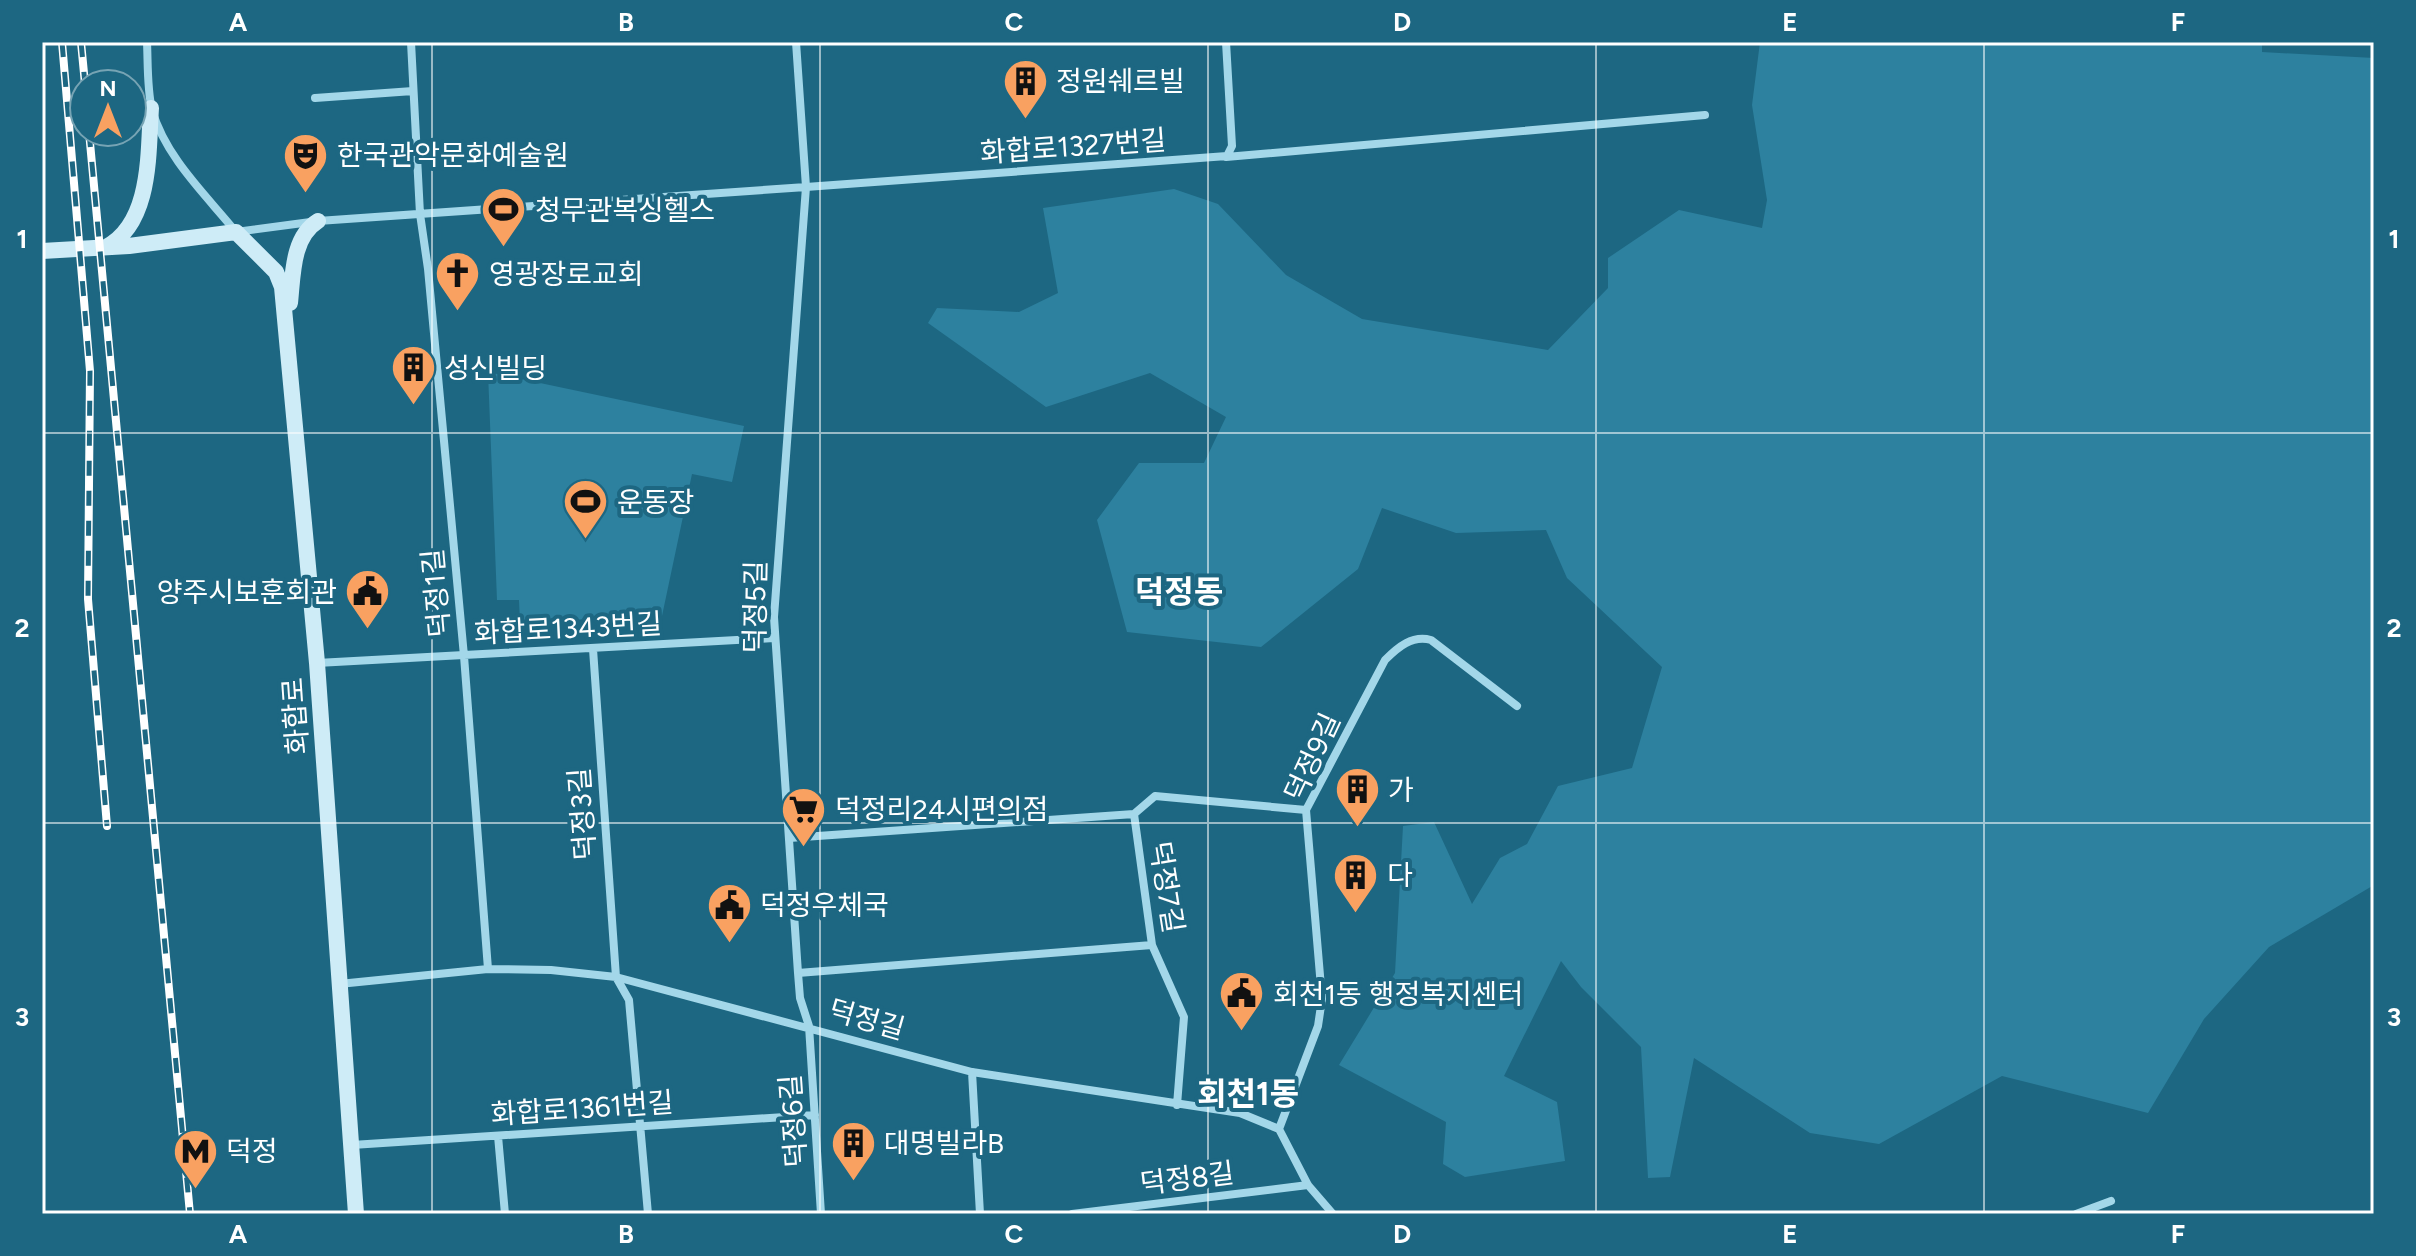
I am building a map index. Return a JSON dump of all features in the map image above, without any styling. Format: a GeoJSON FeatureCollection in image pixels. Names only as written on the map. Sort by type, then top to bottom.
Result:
{"type":"FeatureCollection","features":[{"type":"Feature","properties":{"kind":"main road"},"geometry":{"type":"LineString","coordinates":[[106,247],[121,236],[138,209],[151,108]]}},
{"type":"Feature","properties":{"kind":"main road"},"geometry":{"type":"LineString","coordinates":[[287,324],[300,242],[305,232],[318,221]]}},
{"type":"Feature","properties":{"kind":"main road"},"geometry":{"type":"LineString","coordinates":[[42,251],[129,246],[236,232]]}},
{"type":"Feature","properties":{"kind":"main road","name":"화합로"},"geometry":{"type":"LineString","coordinates":[[236,232],[276,272],[282,287],[287,324],[317,663],[356,1214]]}},
{"type":"Feature","properties":{"kind":"street"},"geometry":{"type":"LineString","coordinates":[[147,42],[151,108],[170,152],[236,232]]}},
{"type":"Feature","properties":{"kind":"street","name":"덕정1길"},"geometry":{"type":"LineString","coordinates":[[411,42],[420,214],[428,269],[464,656],[488,969]]}},
{"type":"Feature","properties":{"kind":"street"},"geometry":{"type":"LineString","coordinates":[[796,42],[806,187]]}},
{"type":"Feature","properties":{"kind":"street"},"geometry":{"type":"LineString","coordinates":[[1225,157],[1232,149],[1226,42]]}},
{"type":"Feature","properties":{"kind":"street"},"geometry":{"type":"LineString","coordinates":[[315,98],[413,91]]}},
{"type":"Feature","properties":{"kind":"street","name":"화합로1327번길"},"geometry":{"type":"LineString","coordinates":[[236,232],[318,221],[1225,157],[1705,115]]}},
{"type":"Feature","properties":{"kind":"street","name":"덕정5길"},"geometry":{"type":"LineString","coordinates":[[806,187],[781,496],[774,638],[798,973],[809,1026]]}},
{"type":"Feature","properties":{"kind":"street","name":"화합로1343번길"},"geometry":{"type":"LineString","coordinates":[[317,663],[774,638]]}},
{"type":"Feature","properties":{"kind":"street","name":"덕정9길"},"geometry":{"type":"LineString","coordinates":[[1279,1129],[1318,1026],[1322,999],[1306,810],[1385,660],[1406,642],[1421,638],[1431,640],[1517,706]]}},
{"type":"Feature","properties":{"kind":"street","name":"덕정3길"},"geometry":{"type":"LineString","coordinates":[[593,649],[616,977],[629,1000],[648,1214]]}},
{"type":"Feature","properties":{"kind":"street"},"geometry":{"type":"LineString","coordinates":[[789,838],[1134,814],[1155,796],[1306,810]]}},
{"type":"Feature","properties":{"kind":"street","name":"덕정7길"},"geometry":{"type":"LineString","coordinates":[[1134,814],[1152,945],[1184,1017],[1177,1105]]}},
{"type":"Feature","properties":{"kind":"street"},"geometry":{"type":"LineString","coordinates":[[798,973],[1152,945]]}},
{"type":"Feature","properties":{"kind":"street","name":"덕정길"},"geometry":{"type":"LineString","coordinates":[[339,984],[488,969],[551,970],[616,977],[809,1026],[972,1072],[1240,1113],[1279,1129]]}},
{"type":"Feature","properties":{"kind":"street","name":"덕정6길"},"geometry":{"type":"LineString","coordinates":[[809,1026],[821,1214]]}},
{"type":"Feature","properties":{"kind":"street"},"geometry":{"type":"LineString","coordinates":[[972,1072],[980,1214]]}},
{"type":"Feature","properties":{"kind":"street","name":"화합로1361번길"},"geometry":{"type":"LineString","coordinates":[[352,1145],[815,1115]]}},
{"type":"Feature","properties":{"kind":"street"},"geometry":{"type":"LineString","coordinates":[[1279,1129],[1308,1185],[1333,1214]]}},
{"type":"Feature","properties":{"kind":"street"},"geometry":{"type":"LineString","coordinates":[[498,1136],[505,1214]]}},
{"type":"Feature","properties":{"kind":"street","name":"덕정8길"},"geometry":{"type":"LineString","coordinates":[[1072,1214],[1113,1212],[1308,1185]]}},
{"type":"Feature","properties":{"kind":"street"},"geometry":{"type":"LineString","coordinates":[[2076,1214],[2111,1201]]}},
{"type":"Feature","properties":{"kind":"shaded area"},"geometry":{"type":"Polygon","coordinates":[[[1760,42],[2262,42],[2262,52],[2374,58],[2374,885],[2269,947],[2204,1019],[2148,1113],[2002,1076],[1879,1144],[1810,1133],[1694,1058],[1670,1177],[1648,1178],[1641,1047],[1581,987],[1561,961],[1504,1076],[1557,1102],[1565,1161],[1465,1177],[1443,1164],[1446,1122],[1339,1065],[1395,973],[1403,826],[1434,822],[1472,904],[1500,858],[1527,844],[1558,786],[1632,768],[1662,667],[1567,578],[1546,530],[1456,533],[1382,508],[1358,569],[1261,647],[1127,632],[1097,520],[1139,463],[1204,463],[1226,417],[1150,373],[1046,407],[928,323],[937,308],[1019,312],[1058,293],[1043,208],[1174,189],[1218,204],[1286,275],[1362,319],[1548,350],[1608,288],[1608,258],[1679,210],[1762,228],[1767,200],[1752,105],[1760,42]]]}},
{"type":"Feature","properties":{"kind":"shaded area","name":"운동장"},"geometry":{"type":"Polygon","coordinates":[[[488,372],[744,426],[732,482],[692,474],[662,616],[520,622],[519,600],[497,600],[488,372]]]}},
{"type":"Feature","properties":{"kind":"railway"},"geometry":{"type":"LineString","coordinates":[[62,42],[90,371],[88,599],[107,826]]}},
{"type":"Feature","properties":{"kind":"railway"},"geometry":{"type":"LineString","coordinates":[[81,42],[83,68]]}},
{"type":"Feature","properties":{"kind":"railway"},"geometry":{"type":"LineString","coordinates":[[90,148],[190,1214]]}},
{"type":"Feature","properties":{"kind":"place","name":"정원쉐르빌"},"geometry":{"type":"Point","coordinates":[1025,120]}},
{"type":"Feature","properties":{"kind":"place","name":"한국관악문화예술원"},"geometry":{"type":"Point","coordinates":[306,194]}},
{"type":"Feature","properties":{"kind":"place","name":"청무관복싱헬스"},"geometry":{"type":"Point","coordinates":[504,249]}},
{"type":"Feature","properties":{"kind":"place","name":"영광장로교회"},"geometry":{"type":"Point","coordinates":[458,313]}},
{"type":"Feature","properties":{"kind":"place","name":"성신빌딩"},"geometry":{"type":"Point","coordinates":[413,407]}},
{"type":"Feature","properties":{"kind":"place","name":"운동장"},"geometry":{"type":"Point","coordinates":[586,541]}},
{"type":"Feature","properties":{"kind":"place","name":"양주시보훈회관"},"geometry":{"type":"Point","coordinates":[368,631]}},
{"type":"Feature","properties":{"kind":"place","name":"가"},"geometry":{"type":"Point","coordinates":[1357,829]}},
{"type":"Feature","properties":{"kind":"place","name":"덕정리24시편의점"},"geometry":{"type":"Point","coordinates":[804,848]}},
{"type":"Feature","properties":{"kind":"place","name":"다"},"geometry":{"type":"Point","coordinates":[1356,914]}},
{"type":"Feature","properties":{"kind":"place","name":"덕정우체국"},"geometry":{"type":"Point","coordinates":[729,944]}},
{"type":"Feature","properties":{"kind":"place","name":"회천1동 행정복지센터"},"geometry":{"type":"Point","coordinates":[1242,1033]}},
{"type":"Feature","properties":{"kind":"place","name":"대명빌라B"},"geometry":{"type":"Point","coordinates":[853,1182]}},
{"type":"Feature","properties":{"kind":"place","name":"덕정"},"geometry":{"type":"Point","coordinates":[195,1190]}},
{"type":"Feature","properties":{"kind":"district","name":"덕정동"},"geometry":{"type":"Point","coordinates":[1179,592]}},
{"type":"Feature","properties":{"kind":"district","name":"회천1동"},"geometry":{"type":"Point","coordinates":[1248,1094]}}]}
